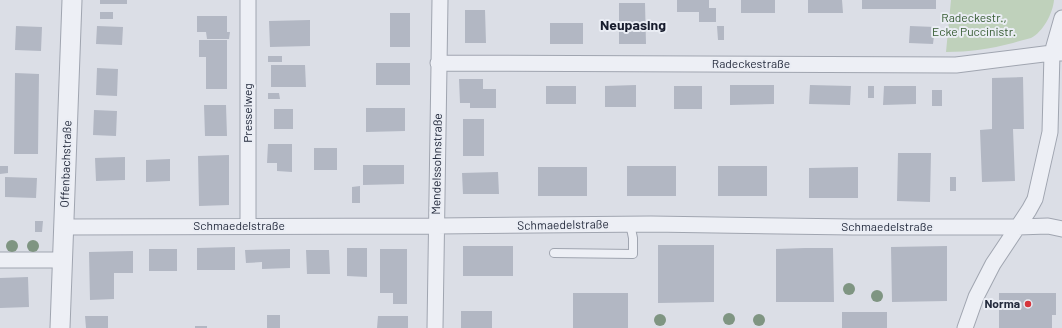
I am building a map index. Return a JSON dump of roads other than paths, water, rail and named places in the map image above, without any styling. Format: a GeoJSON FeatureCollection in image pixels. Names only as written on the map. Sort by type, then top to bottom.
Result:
{"type":"FeatureCollection","features":[{"type":"Feature","properties":{"kind":"street","name":"Offenbachstraße"},"geometry":{"type":"LineString","coordinates":[[60,328],[72,0]]}},
{"type":"Feature","properties":{"kind":"street","name":"Presselweg"},"geometry":{"type":"LineString","coordinates":[[248,0],[248,226]]}},
{"type":"Feature","properties":{"kind":"street","name":"Mendelssohnstraße"},"geometry":{"type":"LineString","coordinates":[[435,328],[440,0]]}},
{"type":"Feature","properties":{"kind":"street"},"geometry":{"type":"LineString","coordinates":[[965,328],[976,297],[994,264],[1030,210],[1035,199],[1050,132],[1057,53],[1062,18]]}},
{"type":"Feature","properties":{"kind":"street","name":"Radeckestraße"},"geometry":{"type":"LineString","coordinates":[[438,63],[956,65],[1057,53]]}},
{"type":"Feature","properties":{"kind":"street","name":"Schmaedelstraße"},"geometry":{"type":"LineString","coordinates":[[64,227],[630,224],[805,227],[1048,226],[1062,229]]}},
{"type":"Feature","properties":{"kind":"street"},"geometry":{"type":"LineString","coordinates":[[0,260],[63,260]]}},
{"type":"Feature","properties":{"kind":"lane"},"geometry":{"type":"LineString","coordinates":[[554,254],[633,254],[633,238],[630,224]]}},
{"type":"Feature","properties":{"kind":"place","name":"Norma"},"geometry":{"type":"Point","coordinates":[1028,304]}},
{"type":"Feature","properties":{"kind":"district","name":"Neupasing"},"geometry":{"type":"Point","coordinates":[633,25]}},
{"type":"Feature","properties":{"kind":"park label","name":"Radeckestr., Ecke Puccinistr."},"geometry":{"type":"Point","coordinates":[974,25]}}]}
